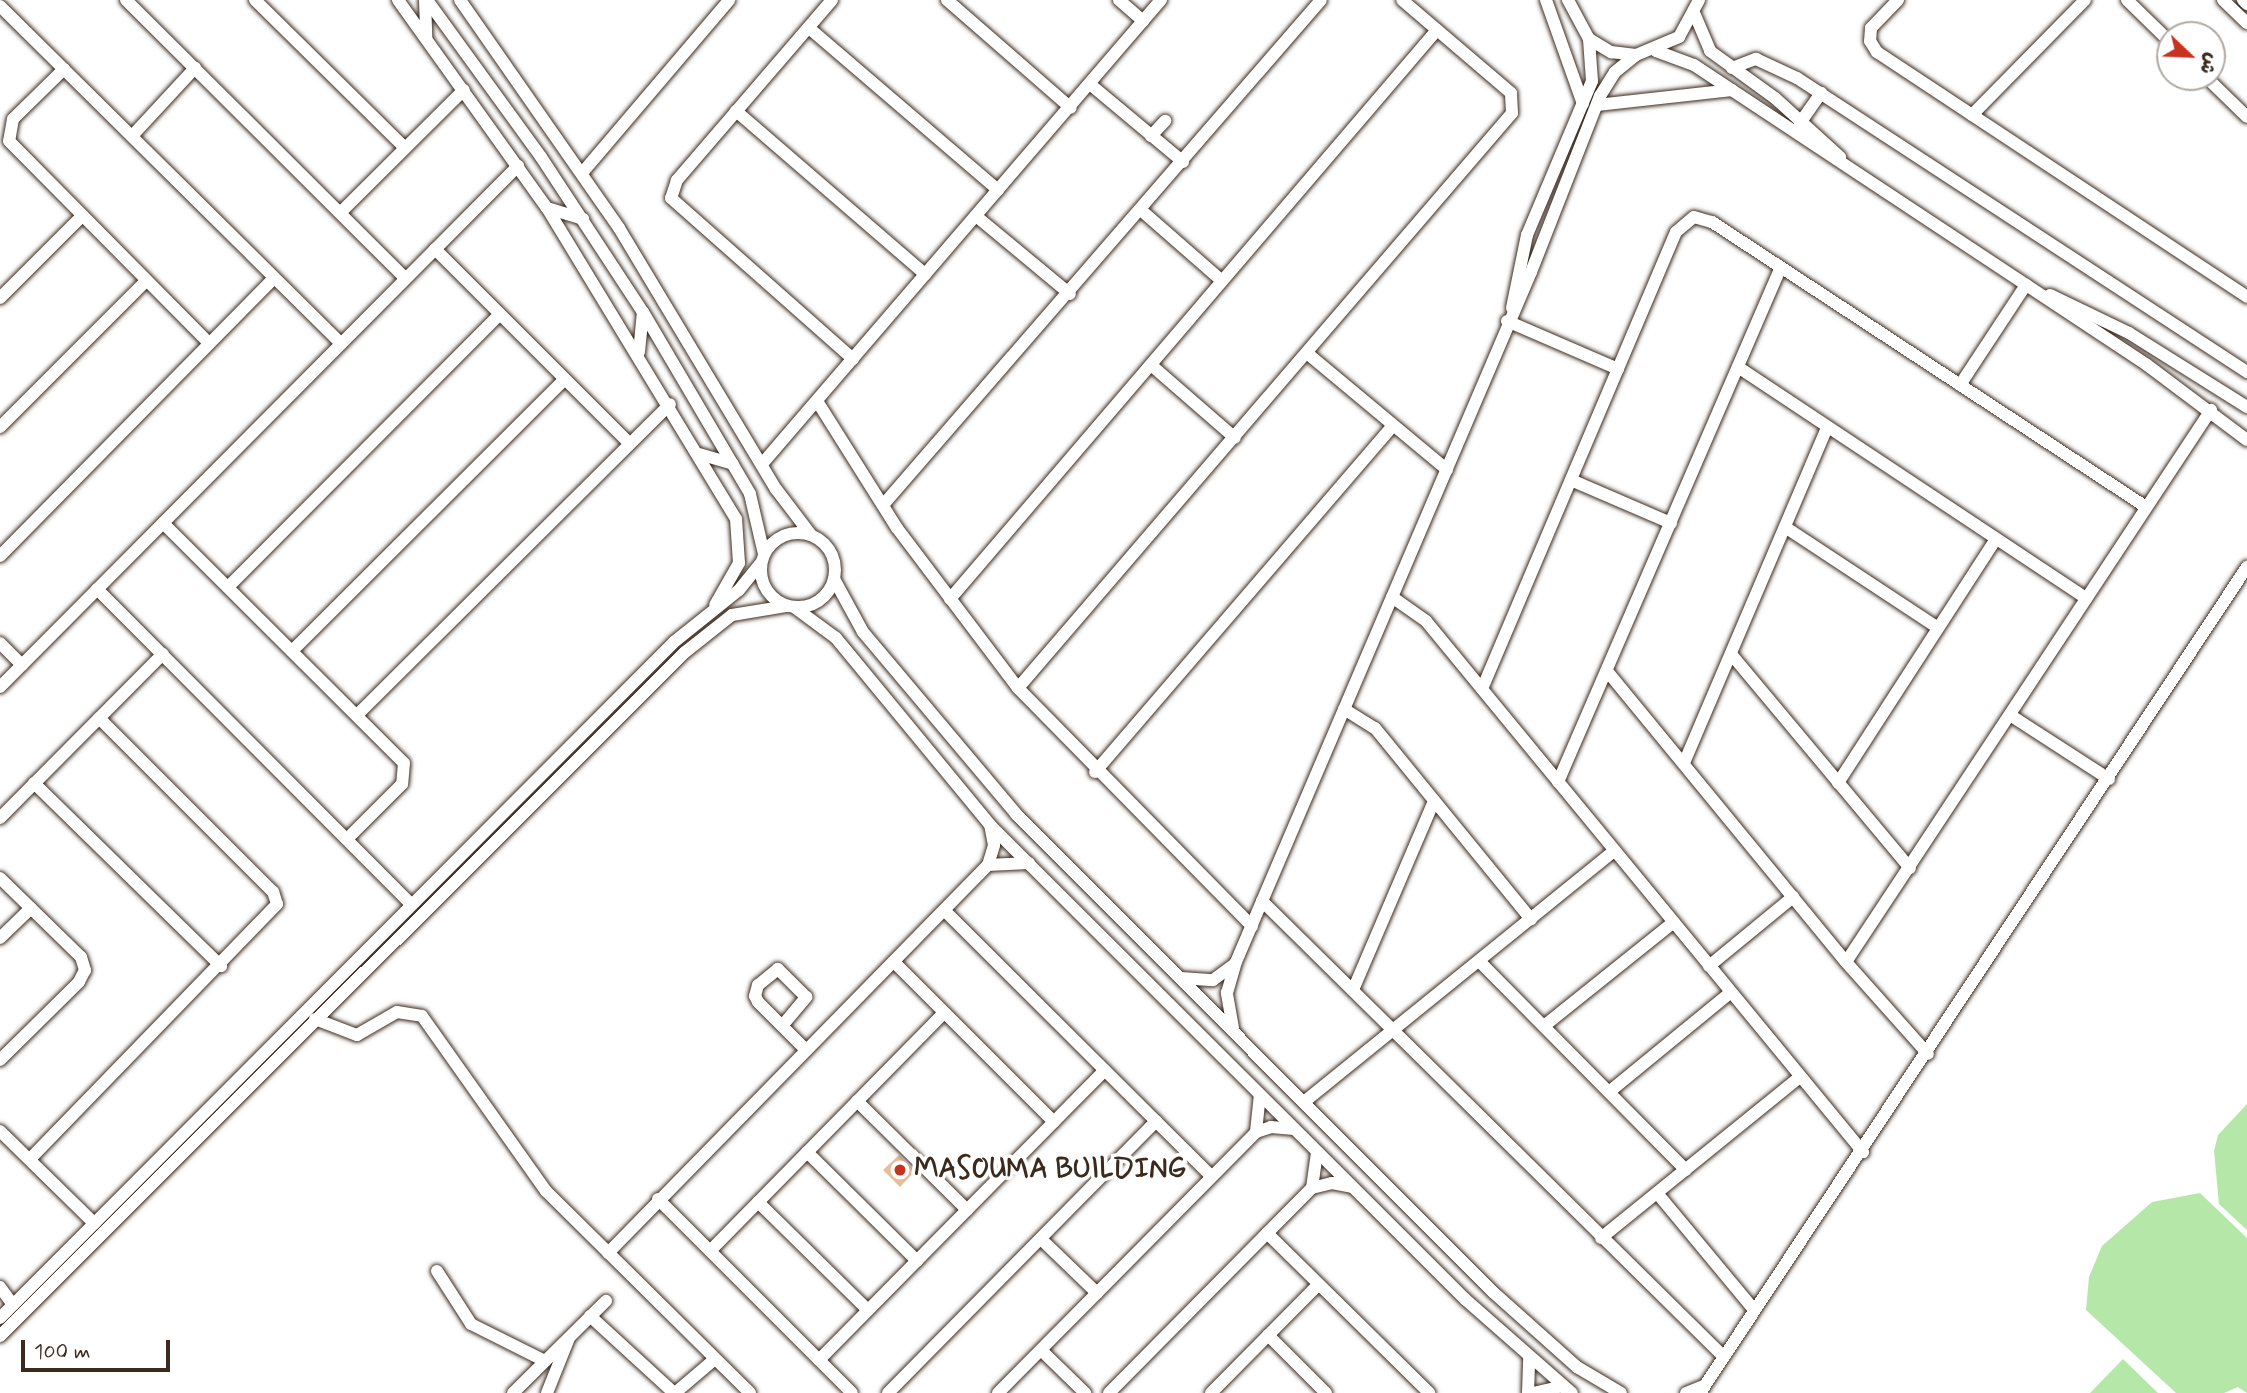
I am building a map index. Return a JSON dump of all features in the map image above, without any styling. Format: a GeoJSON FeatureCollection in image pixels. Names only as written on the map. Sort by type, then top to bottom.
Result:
{"type":"FeatureCollection","features":[{"type":"Feature","properties":{"kind":"street"},"geometry":{"type":"LineString","coordinates":[[126,0],[405,278]]}},
{"type":"Feature","properties":{"kind":"street"},"geometry":{"type":"LineString","coordinates":[[256,0],[404,147]]}},
{"type":"Feature","properties":{"kind":"street"},"geometry":{"type":"LineString","coordinates":[[398,0],[547,208],[639,352],[736,519],[741,545],[736,572],[710,613]]}},
{"type":"Feature","properties":{"kind":"street"},"geometry":{"type":"LineString","coordinates":[[426,0],[426,37]]}},
{"type":"Feature","properties":{"kind":"street"},"geometry":{"type":"LineString","coordinates":[[426,0],[583,219],[643,312],[733,464],[755,506],[766,589],[836,638],[990,825],[1317,1153],[1529,1357],[1568,1391]]}},
{"type":"Feature","properties":{"kind":"street"},"geometry":{"type":"LineString","coordinates":[[460,0],[582,173],[657,286],[762,464],[811,535],[833,558],[834,579],[863,632],[972,765],[1235,1033],[1517,1314],[1577,1367],[1622,1393]]}},
{"type":"Feature","properties":{"kind":"street"},"geometry":{"type":"LineString","coordinates":[[582,173],[730,0]]}},
{"type":"Feature","properties":{"kind":"street"},"geometry":{"type":"LineString","coordinates":[[832,0],[674,185],[673,203],[853,359]]}},
{"type":"Feature","properties":{"kind":"street"},"geometry":{"type":"LineString","coordinates":[[947,0],[1071,108]]}},
{"type":"Feature","properties":{"kind":"street"},"geometry":{"type":"LineString","coordinates":[[1119,0],[1143,21]]}},
{"type":"Feature","properties":{"kind":"street"},"geometry":{"type":"LineString","coordinates":[[762,464],[1091,85],[1161,0]]}},
{"type":"Feature","properties":{"kind":"street"},"geometry":{"type":"LineString","coordinates":[[883,505],[1142,211],[1321,0]]}},
{"type":"Feature","properties":{"kind":"street"},"geometry":{"type":"LineString","coordinates":[[1018,688],[1308,354],[1514,109],[1511,93],[1402,0]]}},
{"type":"Feature","properties":{"kind":"street"},"geometry":{"type":"LineString","coordinates":[[1546,0],[1590,105]]}},
{"type":"Feature","properties":{"kind":"street"},"geometry":{"type":"LineString","coordinates":[[1235,1033],[1227,1002],[1236,962],[1447,470],[1590,105],[1594,70],[1589,38],[1568,0]]}},
{"type":"Feature","properties":{"kind":"street"},"geometry":{"type":"LineString","coordinates":[[1589,38],[1611,51],[1636,55],[1656,51],[1679,37],[1695,15],[1699,0]]}},
{"type":"Feature","properties":{"kind":"street"},"geometry":{"type":"LineString","coordinates":[[1898,0],[1871,28],[1874,49],[2247,297]]}},
{"type":"Feature","properties":{"kind":"street"},"geometry":{"type":"LineString","coordinates":[[1972,115],[2085,0]]}},
{"type":"Feature","properties":{"kind":"street"},"geometry":{"type":"LineString","coordinates":[[2127,0],[2156,28]]}},
{"type":"Feature","properties":{"kind":"street"},"geometry":{"type":"LineString","coordinates":[[2223,0],[2247,23]]}},
{"type":"Feature","properties":{"kind":"street"},"geometry":{"type":"LineString","coordinates":[[2243,0],[2247,4]]}},
{"type":"Feature","properties":{"kind":"street"},"geometry":{"type":"LineString","coordinates":[[0,6],[340,343]]}},
{"type":"Feature","properties":{"kind":"street"},"geometry":{"type":"LineString","coordinates":[[1695,15],[1704,43],[1800,122],[1855,172]]}},
{"type":"Feature","properties":{"kind":"street"},"geometry":{"type":"LineString","coordinates":[[808,28],[998,190]]}},
{"type":"Feature","properties":{"kind":"street"},"geometry":{"type":"LineString","coordinates":[[950,598],[1437,30]]}},
{"type":"Feature","properties":{"kind":"street"},"geometry":{"type":"LineString","coordinates":[[1656,51],[1694,65],[1732,90],[2211,410],[2247,440]]}},
{"type":"Feature","properties":{"kind":"street"},"geometry":{"type":"LineString","coordinates":[[1590,105],[1615,72],[1636,55]]}},
{"type":"Feature","properties":{"kind":"street"},"geometry":{"type":"LineString","coordinates":[[1732,68],[1756,59],[1821,93],[2247,372]]}},
{"type":"Feature","properties":{"kind":"street"},"geometry":{"type":"LineString","coordinates":[[132,136],[195,68]]}},
{"type":"Feature","properties":{"kind":"street"},"geometry":{"type":"LineString","coordinates":[[64,69],[13,119],[8,135],[82,216],[209,343]]}},
{"type":"Feature","properties":{"kind":"street"},"geometry":{"type":"LineString","coordinates":[[1091,85],[1183,162]]}},
{"type":"Feature","properties":{"kind":"street"},"geometry":{"type":"LineString","coordinates":[[341,212],[464,90]]}},
{"type":"Feature","properties":{"kind":"street"},"geometry":{"type":"LineString","coordinates":[[1590,105],[1732,90]]}},
{"type":"Feature","properties":{"kind":"street"},"geometry":{"type":"LineString","coordinates":[[2220,91],[2247,117]]}},
{"type":"Feature","properties":{"kind":"street"},"geometry":{"type":"LineString","coordinates":[[1800,122],[1821,93]]}},
{"type":"Feature","properties":{"kind":"street"},"geometry":{"type":"LineString","coordinates":[[736,111],[925,274]]}},
{"type":"Feature","properties":{"kind":"street"},"geometry":{"type":"LineString","coordinates":[[1151,136],[1166,121]]}},
{"type":"Feature","properties":{"kind":"street"},"geometry":{"type":"LineString","coordinates":[[0,687],[518,166]]}},
{"type":"Feature","properties":{"kind":"street"},"geometry":{"type":"LineString","coordinates":[[547,208],[583,219]]}},
{"type":"Feature","properties":{"kind":"street"},"geometry":{"type":"LineString","coordinates":[[1142,211],[1223,281]]}},
{"type":"Feature","properties":{"kind":"street"},"geometry":{"type":"LineString","coordinates":[[0,298],[82,216]]}},
{"type":"Feature","properties":{"kind":"street"},"geometry":{"type":"LineString","coordinates":[[976,216],[1070,294]]}},
{"type":"Feature","properties":{"kind":"street"},"geometry":{"type":"LineString","coordinates":[[1482,689],[1618,369],[1685,220],[1708,219],[2146,507]]}},
{"type":"Feature","properties":{"kind":"street"},"geometry":{"type":"LineString","coordinates":[[435,249],[628,442]]}},
{"type":"Feature","properties":{"kind":"street"},"geometry":{"type":"LineString","coordinates":[[1558,782],[1781,267]]}},
{"type":"Feature","properties":{"kind":"street"},"geometry":{"type":"LineString","coordinates":[[0,556],[274,278]]}},
{"type":"Feature","properties":{"kind":"street"},"geometry":{"type":"LineString","coordinates":[[0,427],[146,281]]}},
{"type":"Feature","properties":{"kind":"street"},"geometry":{"type":"LineString","coordinates":[[1960,385],[2025,285]]}},
{"type":"Feature","properties":{"kind":"street"},"geometry":{"type":"LineString","coordinates":[[2025,285],[2129,333],[2247,407]]}},
{"type":"Feature","properties":{"kind":"street"},"geometry":{"type":"LineString","coordinates":[[639,352],[643,312]]}},
{"type":"Feature","properties":{"kind":"street"},"geometry":{"type":"LineString","coordinates":[[228,587],[500,314]]}},
{"type":"Feature","properties":{"kind":"street"},"geometry":{"type":"LineString","coordinates":[[1507,321],[1618,369]]}},
{"type":"Feature","properties":{"kind":"street"},"geometry":{"type":"LineString","coordinates":[[1308,354],[1392,427],[1447,470]]}},
{"type":"Feature","properties":{"kind":"street"},"geometry":{"type":"LineString","coordinates":[[1150,365],[1236,438]]}},
{"type":"Feature","properties":{"kind":"street"},"geometry":{"type":"LineString","coordinates":[[1738,367],[2086,598]]}},
{"type":"Feature","properties":{"kind":"street"},"geometry":{"type":"LineString","coordinates":[[292,651],[565,379]]}},
{"type":"Feature","properties":{"kind":"street"},"geometry":{"type":"LineString","coordinates":[[817,401],[883,505],[1018,688],[1095,772],[1252,926]]}},
{"type":"Feature","properties":{"kind":"street"},"geometry":{"type":"LineString","coordinates":[[357,715],[628,442],[670,404]]}},
{"type":"Feature","properties":{"kind":"street"},"geometry":{"type":"LineString","coordinates":[[1846,962],[2211,410]]}},
{"type":"Feature","properties":{"kind":"street"},"geometry":{"type":"LineString","coordinates":[[1095,772],[1392,427]]}},
{"type":"Feature","properties":{"kind":"street"},"geometry":{"type":"LineString","coordinates":[[1684,763],[1828,427]]}},
{"type":"Feature","properties":{"kind":"street"},"geometry":{"type":"LineString","coordinates":[[699,454],[733,464]]}},
{"type":"Feature","properties":{"kind":"street"},"geometry":{"type":"LineString","coordinates":[[1571,480],[1671,523]]}},
{"type":"Feature","properties":{"kind":"street"},"geometry":{"type":"LineString","coordinates":[[163,523],[402,759],[406,774],[348,838]]}},
{"type":"Feature","properties":{"kind":"street"},"geometry":{"type":"LineString","coordinates":[[1784,527],[1938,628]]}},
{"type":"Feature","properties":{"kind":"street"},"geometry":{"type":"LineString","coordinates":[[1,1315],[411,904],[789,533],[811,535]]}},
{"type":"Feature","properties":{"kind":"street"},"geometry":{"type":"LineString","coordinates":[[1838,783],[1996,539]]}},
{"type":"Feature","properties":{"kind":"street"},"geometry":{"type":"LineString","coordinates":[[1686,1393],[1702,1389],[1863,1152],[2247,567]]}},
{"type":"Feature","properties":{"kind":"street"},"geometry":{"type":"LineString","coordinates":[[0,1336],[684,653],[732,615],[819,600],[834,579]]}},
{"type":"Feature","properties":{"kind":"street"},"geometry":{"type":"LineString","coordinates":[[97,589],[411,904]]}},
{"type":"Feature","properties":{"kind":"street"},"geometry":{"type":"LineString","coordinates":[[1392,597],[1420,615],[1863,1152]]}},
{"type":"Feature","properties":{"kind":"street"},"geometry":{"type":"LineString","coordinates":[[0,643],[22,665]]}},
{"type":"Feature","properties":{"kind":"street"},"geometry":{"type":"LineString","coordinates":[[0,817],[163,654]]}},
{"type":"Feature","properties":{"kind":"street"},"geometry":{"type":"LineString","coordinates":[[1731,654],[1910,869]]}},
{"type":"Feature","properties":{"kind":"street"},"geometry":{"type":"LineString","coordinates":[[1607,671],[1846,962],[1928,1054]]}},
{"type":"Feature","properties":{"kind":"street"},"geometry":{"type":"LineString","coordinates":[[1343,709],[1375,728],[1531,919]]}},
{"type":"Feature","properties":{"kind":"street"},"geometry":{"type":"LineString","coordinates":[[2011,715],[2109,779]]}},
{"type":"Feature","properties":{"kind":"street"},"geometry":{"type":"LineString","coordinates":[[30,1159],[271,916],[276,899],[99,718]]}},
{"type":"Feature","properties":{"kind":"street"},"geometry":{"type":"LineString","coordinates":[[34,783],[221,966]]}},
{"type":"Feature","properties":{"kind":"street"},"geometry":{"type":"LineString","coordinates":[[1353,990],[1434,801]]}},
{"type":"Feature","properties":{"kind":"street"},"geometry":{"type":"LineString","coordinates":[[608,1253],[988,865],[995,845],[990,825]]}},
{"type":"Feature","properties":{"kind":"street"},"geometry":{"type":"LineString","coordinates":[[1304,1102],[1614,851]]}},
{"type":"Feature","properties":{"kind":"street"},"geometry":{"type":"LineString","coordinates":[[988,865],[1029,863]]}},
{"type":"Feature","properties":{"kind":"street"},"geometry":{"type":"LineString","coordinates":[[0,878],[81,957],[84,975],[0,1060]]}},
{"type":"Feature","properties":{"kind":"street"},"geometry":{"type":"LineString","coordinates":[[1709,966],[1793,897]]}},
{"type":"Feature","properties":{"kind":"street"},"geometry":{"type":"LineString","coordinates":[[1262,901],[1723,1356]]}},
{"type":"Feature","properties":{"kind":"street"},"geometry":{"type":"LineString","coordinates":[[0,938],[30,908]]}},
{"type":"Feature","properties":{"kind":"street"},"geometry":{"type":"LineString","coordinates":[[944,910],[1211,1177]]}},
{"type":"Feature","properties":{"kind":"street"},"geometry":{"type":"LineString","coordinates":[[1544,1026],[1674,922]]}},
{"type":"Feature","properties":{"kind":"street"},"geometry":{"type":"LineString","coordinates":[[1479,961],[1686,1170]]}},
{"type":"Feature","properties":{"kind":"street"},"geometry":{"type":"LineString","coordinates":[[894,962],[1054,1122]]}},
{"type":"Feature","properties":{"kind":"street"},"geometry":{"type":"LineString","coordinates":[[1181,978],[1213,980],[1236,962]]}},
{"type":"Feature","properties":{"kind":"street"},"geometry":{"type":"LineString","coordinates":[[782,1026],[806,997],[778,969],[754,993],[782,1026],[806,1050]]}},
{"type":"Feature","properties":{"kind":"street"},"geometry":{"type":"LineString","coordinates":[[1609,1092],[1730,993]]}},
{"type":"Feature","properties":{"kind":"street"},"geometry":{"type":"LineString","coordinates":[[315,1019],[357,1035],[397,1012],[422,1016],[546,1191],[750,1393]]}},
{"type":"Feature","properties":{"kind":"street"},"geometry":{"type":"LineString","coordinates":[[710,1251],[944,1013]]}},
{"type":"Feature","properties":{"kind":"street"},"geometry":{"type":"LineString","coordinates":[[819,1360],[1105,1070]]}},
{"type":"Feature","properties":{"kind":"street"},"geometry":{"type":"LineString","coordinates":[[1601,1238],[1800,1077]]}},
{"type":"Feature","properties":{"kind":"street"},"geometry":{"type":"LineString","coordinates":[[1256,1132],[1260,1095]]}},
{"type":"Feature","properties":{"kind":"street"},"geometry":{"type":"LineString","coordinates":[[857,1101],[967,1210]]}},
{"type":"Feature","properties":{"kind":"street"},"geometry":{"type":"LineString","coordinates":[[888,1393],[1156,1121]]}},
{"type":"Feature","properties":{"kind":"street"},"geometry":{"type":"LineString","coordinates":[[999,1393],[1256,1132],[1271,1127],[1295,1129]]}},
{"type":"Feature","properties":{"kind":"street"},"geometry":{"type":"LineString","coordinates":[[0,1131],[94,1223]]}},
{"type":"Feature","properties":{"kind":"street"},"geometry":{"type":"LineString","coordinates":[[807,1152],[917,1261]]}},
{"type":"Feature","properties":{"kind":"street"},"geometry":{"type":"LineString","coordinates":[[1311,1188],[1317,1153]]}},
{"type":"Feature","properties":{"kind":"street"},"geometry":{"type":"LineString","coordinates":[[1109,1393],[1311,1188],[1332,1183],[1354,1188]]}},
{"type":"Feature","properties":{"kind":"street"},"geometry":{"type":"LineString","coordinates":[[1657,1193],[1754,1310]]}},
{"type":"Feature","properties":{"kind":"street"},"geometry":{"type":"LineString","coordinates":[[658,1199],[852,1393]]}},
{"type":"Feature","properties":{"kind":"street"},"geometry":{"type":"LineString","coordinates":[[758,1202],[868,1310]]}},
{"type":"Feature","properties":{"kind":"street"},"geometry":{"type":"LineString","coordinates":[[1267,1233],[1429,1393]]}},
{"type":"Feature","properties":{"kind":"street"},"geometry":{"type":"LineString","coordinates":[[1041,1239],[1097,1293]]}},
{"type":"Feature","properties":{"kind":"street"},"geometry":{"type":"LineString","coordinates":[[437,1271],[471,1324],[545,1361]]}},
{"type":"Feature","properties":{"kind":"street"},"geometry":{"type":"LineString","coordinates":[[1219,1390],[1319,1284]]}},
{"type":"Feature","properties":{"kind":"street"},"geometry":{"type":"LineString","coordinates":[[0,1287],[13,1305]]}},
{"type":"Feature","properties":{"kind":"street"},"geometry":{"type":"LineString","coordinates":[[513,1393],[606,1301]]}},
{"type":"Feature","properties":{"kind":"street"},"geometry":{"type":"LineString","coordinates":[[590,1316],[675,1393],[715,1359]]}},
{"type":"Feature","properties":{"kind":"street"},"geometry":{"type":"LineString","coordinates":[[1268,1335],[1326,1393]]}},
{"type":"Feature","properties":{"kind":"street"},"geometry":{"type":"LineString","coordinates":[[547,1393],[570,1336]]}},
{"type":"Feature","properties":{"kind":"street"},"geometry":{"type":"LineString","coordinates":[[1041,1350],[1085,1393]]}},
{"type":"Feature","properties":{"kind":"street"},"geometry":{"type":"LineString","coordinates":[[1529,1357],[1530,1393],[1568,1391]]}},
{"type":"Feature","properties":{"kind":"green space"},"geometry":{"type":"Polygon","coordinates":[[[2247,1104],[2247,1230],[2219,1204],[2214,1151],[2218,1135],[2247,1104]]]}},
{"type":"Feature","properties":{"kind":"green space"},"geometry":{"type":"Polygon","coordinates":[[[2200,1193],[2247,1238],[2247,1393],[2238,1387],[2224,1393],[2176,1393],[2086,1310],[2089,1277],[2102,1246],[2152,1202],[2200,1193]]]}},
{"type":"Feature","properties":{"kind":"green space"},"geometry":{"type":"Polygon","coordinates":[[[2123,1359],[2158,1393],[2090,1393],[2123,1359]]]}},
{"type":"Feature","properties":{"kind":"building","name":"MASOUMA BUILDING"},"geometry":{"type":"Polygon","coordinates":[[[899,1155],[915,1171],[900,1187],[883,1170],[899,1155]]]}},
{"type":"Feature","properties":{"kind":"place","name":"MASOUMA BUILDING"},"geometry":{"type":"Point","coordinates":[900,1170]}}]}
